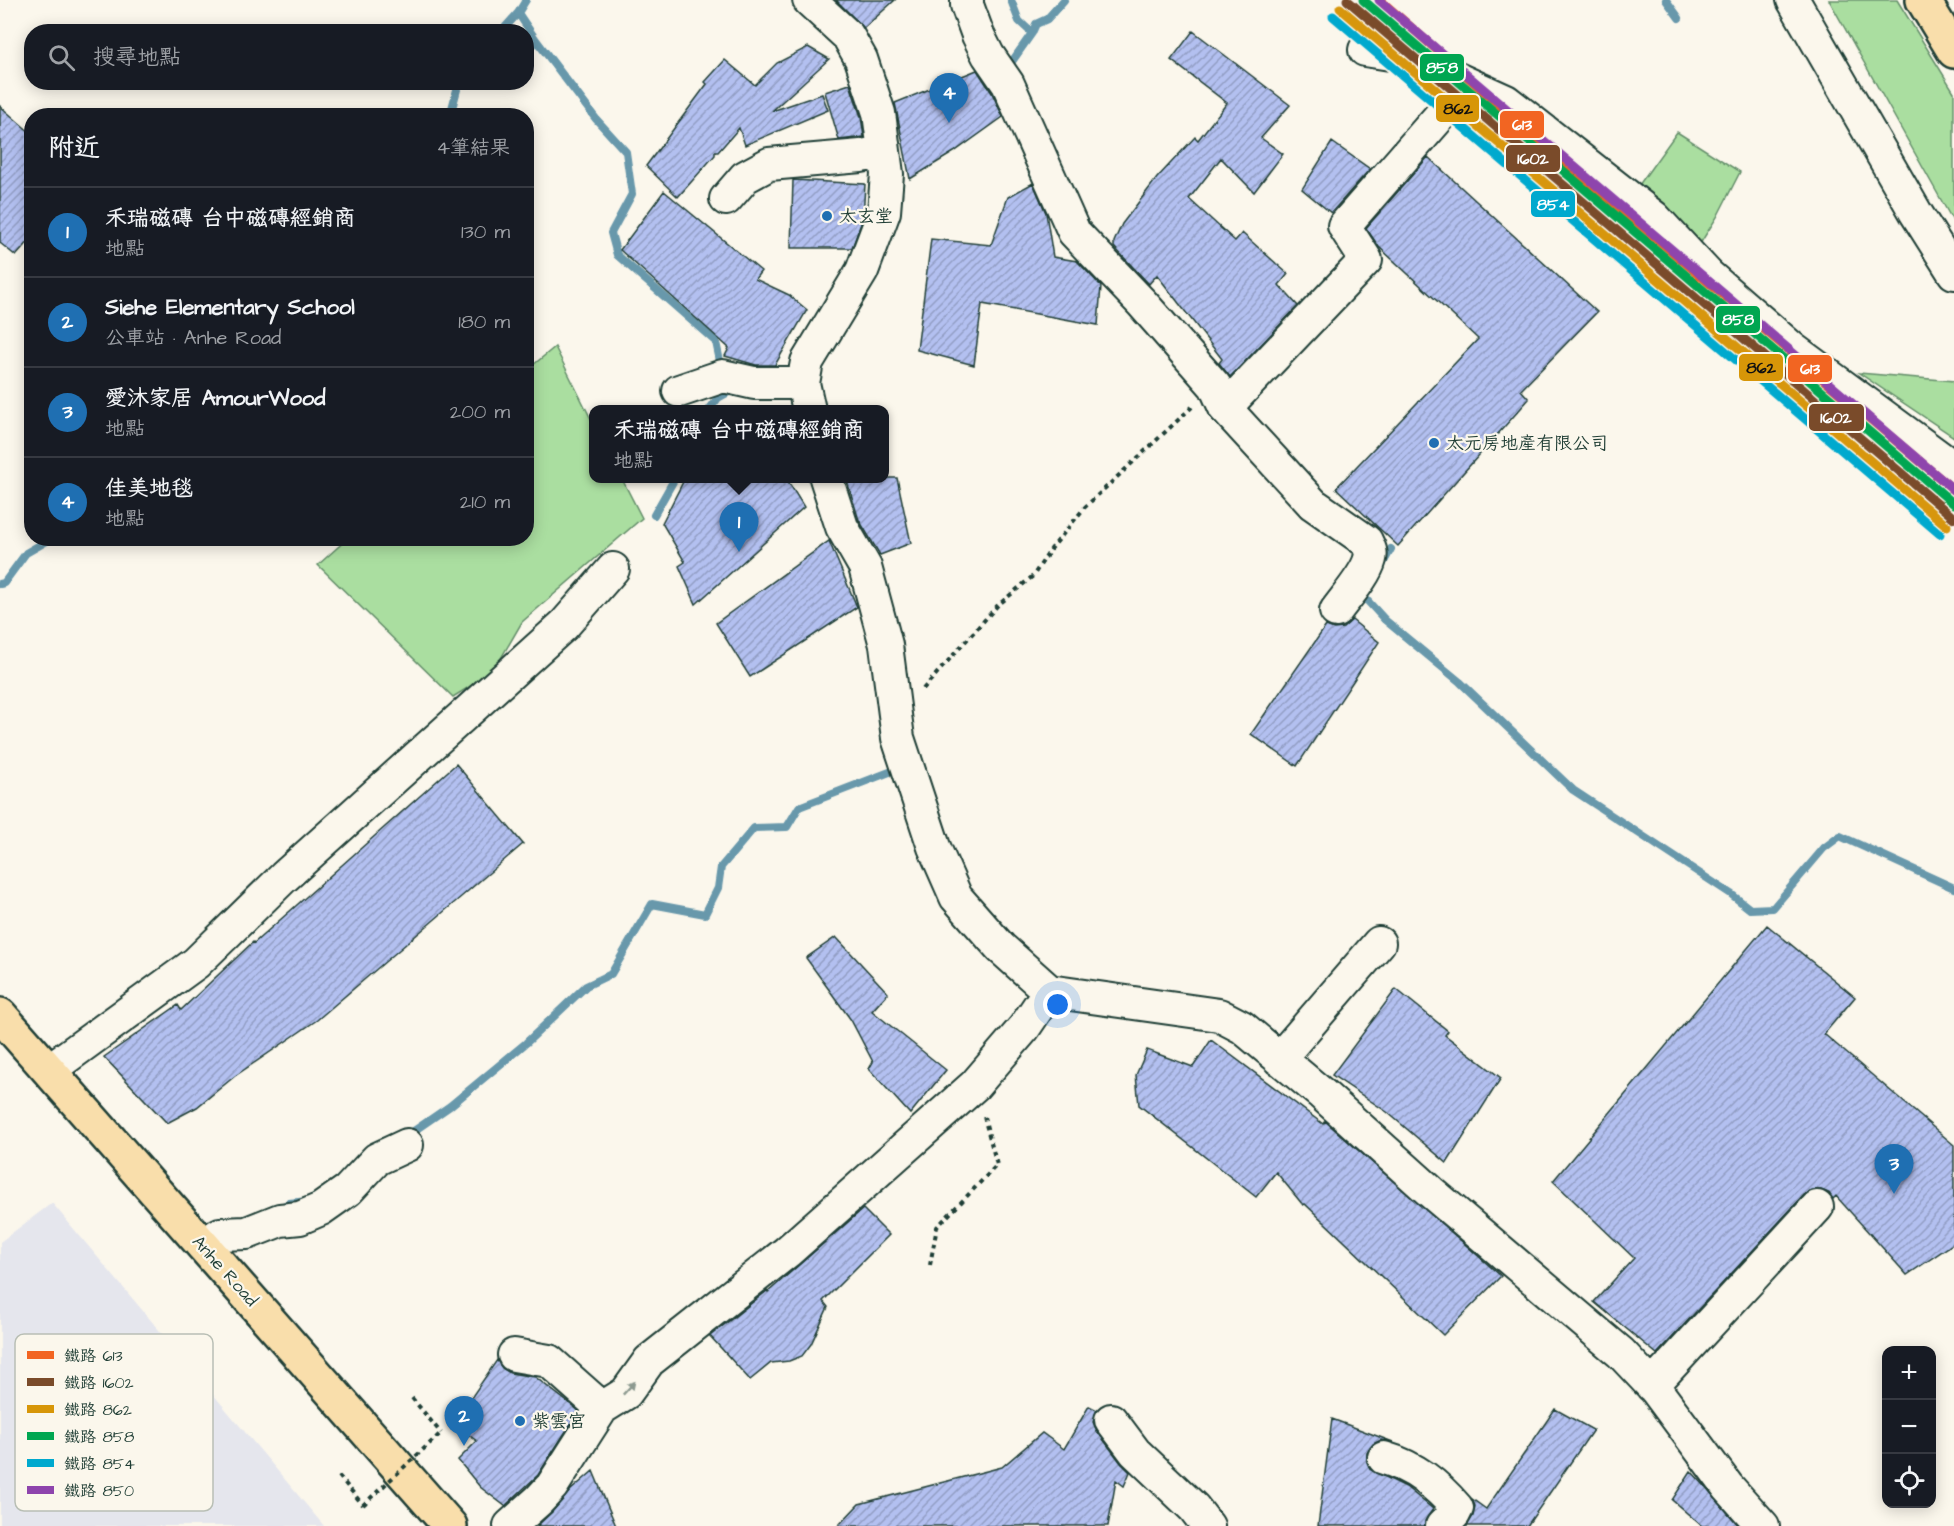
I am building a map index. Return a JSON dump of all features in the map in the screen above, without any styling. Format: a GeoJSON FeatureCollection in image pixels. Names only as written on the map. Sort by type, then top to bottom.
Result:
{"type":"FeatureCollection","features":[{"type":"Feature","properties":{"kind":"main road"},"geometry":{"type":"LineString","coordinates":[[1923,0],[1954,51]]}},
{"type":"Feature","properties":{"kind":"main road","name":"Anhe Road"},"geometry":{"type":"LineString","coordinates":[[0,1015],[450,1526]]}},
{"type":"Feature","properties":{"kind":"street"},"geometry":{"type":"LineString","coordinates":[[679,391],[723,376],[806,396],[807,362],[862,271],[884,212],[887,174],[879,113],[861,59],[848,36],[809,0]]}},
{"type":"Feature","properties":{"kind":"street"},"geometry":{"type":"LineString","coordinates":[[967,0],[978,35],[988,55],[1008,84],[1074,232],[1142,303],[1313,504],[1366,541],[1370,550],[1370,559],[1365,570],[1336,611]]}},
{"type":"Feature","properties":{"kind":"street"},"geometry":{"type":"LineString","coordinates":[[1794,0],[1916,213],[1954,273]]}},
{"type":"Feature","properties":{"kind":"street"},"geometry":{"type":"LineString","coordinates":[[1365,50],[1409,57],[1506,101],[1654,217],[1708,275],[1794,350],[1954,468]]}},
{"type":"Feature","properties":{"kind":"street"},"geometry":{"type":"LineString","coordinates":[[1220,397],[1366,260],[1344,226],[1440,117]]}},
{"type":"Feature","properties":{"kind":"street"},"geometry":{"type":"LineString","coordinates":[[726,199],[745,177],[769,164],[884,152]]}},
{"type":"Feature","properties":{"kind":"street"},"geometry":{"type":"LineString","coordinates":[[828,483],[842,527],[865,567],[886,645],[898,738],[934,847],[956,897],[1001,948],[1049,991],[1219,1015],[1242,1027],[1431,1192],[1621,1353],[1652,1386],[1728,1487],[1763,1526]]}},
{"type":"Feature","properties":{"kind":"street"},"geometry":{"type":"LineString","coordinates":[[49,1070],[196,963],[284,878],[564,625],[614,569]]}},
{"type":"Feature","properties":{"kind":"street"},"geometry":{"type":"LineString","coordinates":[[1279,1059],[1379,943]]}},
{"type":"Feature","properties":{"kind":"street"},"geometry":{"type":"LineString","coordinates":[[510,1526],[540,1500],[552,1486],[602,1408],[626,1393],[649,1361],[787,1252],[975,1085],[1024,1028],[1049,991]]}},
{"type":"Feature","properties":{"kind":"street"},"geometry":{"type":"LineString","coordinates":[[202,1245],[220,1234],[247,1233],[280,1220],[300,1218],[321,1209],[348,1190],[377,1159],[407,1145]]}},
{"type":"Feature","properties":{"kind":"street"},"geometry":{"type":"LineString","coordinates":[[1652,1386],[1817,1208]]}},
{"type":"Feature","properties":{"kind":"street"},"geometry":{"type":"LineString","coordinates":[[514,1355],[549,1361],[602,1408]]}},
{"type":"Feature","properties":{"kind":"street"},"geometry":{"type":"LineString","coordinates":[[1111,1420],[1135,1452],[1194,1509],[1208,1526]]}},
{"type":"Feature","properties":{"kind":"street"},"geometry":{"type":"LineString","coordinates":[[1384,1458],[1405,1464],[1441,1490],[1449,1499],[1456,1508],[1454,1514],[1442,1526]]}},
{"type":"Feature","properties":{"kind":"path"},"geometry":{"type":"LineString","coordinates":[[893,711],[915,698],[997,606],[1034,576],[1051,549],[1085,507],[1220,397]]}},
{"type":"Feature","properties":{"kind":"path"},"geometry":{"type":"LineString","coordinates":[[930,1265],[937,1227],[997,1165],[975,1085]]}},
{"type":"Feature","properties":{"kind":"path"},"geometry":{"type":"LineString","coordinates":[[339,1476],[363,1505],[441,1433],[412,1398]]}},
{"type":"Feature","properties":{"kind":"shaded area"},"geometry":{"type":"Polygon","coordinates":[[[52,1203],[162,1334],[15,1334],[15,1511],[213,1511],[213,1394],[324,1526],[0,1526],[0,1242],[52,1203]]]}},
{"type":"Feature","properties":{"kind":"green space"},"geometry":{"type":"Polygon","coordinates":[[[1829,0],[1897,0],[1954,92],[1954,223],[1829,0]]]}},
{"type":"Feature","properties":{"kind":"green space"},"geometry":{"type":"Polygon","coordinates":[[[1677,132],[1740,172],[1717,217],[1698,247],[1639,185],[1677,132]]]}},
{"type":"Feature","properties":{"kind":"green space"},"geometry":{"type":"Polygon","coordinates":[[[555,347],[589,415],[589,483],[624,483],[642,518],[522,622],[493,672],[453,697],[318,565],[339,546],[534,546],[534,364],[555,347]]]}},
{"type":"Feature","properties":{"kind":"green space"},"geometry":{"type":"Polygon","coordinates":[[[1859,373],[1954,381],[1954,437],[1859,373]]]}},
{"type":"Feature","properties":{"kind":"building"},"geometry":{"type":"Polygon","coordinates":[[[836,0],[895,0],[864,28],[836,0]]]}},
{"type":"Feature","properties":{"kind":"building"},"geometry":{"type":"Polygon","coordinates":[[[1193,31],[1290,105],[1261,138],[1283,154],[1254,192],[1221,158],[1189,199],[1235,241],[1242,233],[1288,274],[1279,285],[1298,306],[1230,377],[1219,363],[1222,359],[1157,275],[1149,284],[1114,247],[1122,224],[1157,178],[1195,137],[1198,140],[1227,103],[1171,60],[1193,31]]]}},
{"type":"Feature","properties":{"kind":"building"},"geometry":{"type":"Polygon","coordinates":[[[808,47],[829,59],[772,111],[822,94],[828,110],[745,145],[739,128],[718,152],[715,152],[715,155],[678,197],[646,166],[707,84],[705,82],[725,60],[755,85],[777,63],[808,47]]]}},
{"type":"Feature","properties":{"kind":"building"},"geometry":{"type":"Polygon","coordinates":[[[977,70],[992,93],[1003,117],[954,152],[910,179],[895,103],[977,70]]]}},
{"type":"Feature","properties":{"kind":"building"},"geometry":{"type":"Polygon","coordinates":[[[850,84],[861,117],[864,137],[839,140],[825,92],[850,84]]]}},
{"type":"Feature","properties":{"kind":"building"},"geometry":{"type":"Polygon","coordinates":[[[0,106],[24,127],[24,247],[16,256],[0,243],[0,106]]]}},
{"type":"Feature","properties":{"kind":"building"},"geometry":{"type":"Polygon","coordinates":[[[1332,142],[1370,169],[1331,213],[1302,189],[1332,142]]]}},
{"type":"Feature","properties":{"kind":"building"},"geometry":{"type":"Polygon","coordinates":[[[1428,157],[1597,312],[1521,390],[1529,399],[1398,546],[1336,488],[1478,339],[1379,247],[1366,228],[1428,157]]]}},
{"type":"Feature","properties":{"kind":"building","name":"太玄堂"},"geometry":{"type":"Polygon","coordinates":[[[793,180],[865,184],[863,218],[852,248],[791,248],[793,180]]]}},
{"type":"Feature","properties":{"kind":"building"},"geometry":{"type":"Polygon","coordinates":[[[1033,183],[1046,213],[1053,257],[1077,261],[1101,286],[1098,325],[982,304],[974,365],[917,350],[931,239],[991,245],[1008,197],[1033,183]]]}},
{"type":"Feature","properties":{"kind":"building"},"geometry":{"type":"Polygon","coordinates":[[[664,191],[761,271],[755,279],[789,295],[807,310],[775,365],[756,365],[725,356],[729,348],[620,250],[664,191]]]}},
{"type":"Feature","properties":{"kind":"building"},"geometry":{"type":"Polygon","coordinates":[[[889,478],[897,478],[911,543],[880,555],[859,520],[848,483],[889,483],[889,478]]]}},
{"type":"Feature","properties":{"kind":"building"},"geometry":{"type":"Polygon","coordinates":[[[682,483],[789,483],[804,507],[696,604],[679,566],[685,562],[662,523],[682,483]]]}},
{"type":"Feature","properties":{"kind":"building"},"geometry":{"type":"Polygon","coordinates":[[[829,541],[857,607],[750,677],[716,623],[829,541]]]}},
{"type":"Feature","properties":{"kind":"building"},"geometry":{"type":"Polygon","coordinates":[[[1352,620],[1379,642],[1297,766],[1251,734],[1326,626],[1334,629],[1343,628],[1352,620]]]}},
{"type":"Feature","properties":{"kind":"building"},"geometry":{"type":"Polygon","coordinates":[[[456,764],[523,844],[317,1020],[235,1076],[197,1107],[167,1123],[104,1057],[178,1005],[181,1010],[253,942],[456,764]]]}},
{"type":"Feature","properties":{"kind":"building"},"geometry":{"type":"Polygon","coordinates":[[[1767,925],[1855,997],[1824,1034],[1954,1145],[1954,1243],[1907,1275],[1836,1196],[1833,1199],[1829,1193],[1811,1190],[1657,1354],[1594,1302],[1634,1258],[1553,1181],[1767,925]]]}},
{"type":"Feature","properties":{"kind":"building"},"geometry":{"type":"Polygon","coordinates":[[[836,937],[888,993],[872,1011],[946,1070],[910,1114],[869,1069],[873,1062],[851,1020],[806,958],[836,937]]]}},
{"type":"Feature","properties":{"kind":"building"},"geometry":{"type":"Polygon","coordinates":[[[1396,989],[1448,1031],[1445,1035],[1501,1078],[1447,1163],[1387,1112],[1332,1075],[1396,989]]]}},
{"type":"Feature","properties":{"kind":"building"},"geometry":{"type":"Polygon","coordinates":[[[1211,1040],[1323,1124],[1325,1121],[1501,1276],[1443,1335],[1305,1204],[1303,1205],[1276,1172],[1256,1197],[1139,1105],[1136,1075],[1147,1050],[1193,1067],[1211,1040]]]}},
{"type":"Feature","properties":{"kind":"building"},"geometry":{"type":"Polygon","coordinates":[[[863,1209],[889,1235],[823,1301],[828,1307],[811,1344],[802,1356],[789,1361],[771,1363],[750,1380],[710,1336],[768,1292],[863,1209]]]}},
{"type":"Feature","properties":{"kind":"building","name":"紫雲宮"},"geometry":{"type":"Polygon","coordinates":[[[497,1360],[502,1368],[510,1373],[535,1377],[579,1411],[538,1475],[505,1506],[480,1487],[458,1460],[477,1441],[453,1424],[497,1360]]]}},
{"type":"Feature","properties":{"kind":"building"},"geometry":{"type":"Polygon","coordinates":[[[1089,1406],[1097,1410],[1093,1422],[1097,1431],[1130,1472],[1124,1486],[1116,1480],[1108,1526],[838,1526],[859,1504],[1002,1467],[1042,1433],[1064,1449],[1089,1406]]]}},
{"type":"Feature","properties":{"kind":"building"},"geometry":{"type":"Polygon","coordinates":[[[1555,1409],[1593,1430],[1527,1526],[1467,1526],[1473,1516],[1475,1506],[1472,1499],[1486,1509],[1555,1409]]]}},
{"type":"Feature","properties":{"kind":"building"},"geometry":{"type":"Polygon","coordinates":[[[1332,1419],[1393,1442],[1381,1440],[1373,1444],[1367,1453],[1367,1462],[1371,1470],[1406,1487],[1433,1509],[1425,1521],[1425,1526],[1318,1526],[1332,1419]]]}},
{"type":"Feature","properties":{"kind":"building"},"geometry":{"type":"Polygon","coordinates":[[[593,1471],[616,1526],[537,1526],[571,1490],[593,1471]]]}},
{"type":"Feature","properties":{"kind":"building"},"geometry":{"type":"Polygon","coordinates":[[[1691,1471],[1739,1526],[1702,1526],[1672,1500],[1691,1471]]]}},
{"type":"Feature","properties":{"kind":"waterway"},"geometry":{"type":"LineString","coordinates":[[525,24],[518,13],[526,0]]}},
{"type":"Feature","properties":{"kind":"waterway"},"geometry":{"type":"LineString","coordinates":[[1011,0],[1019,21],[1032,33]]}},
{"type":"Feature","properties":{"kind":"waterway"},"geometry":{"type":"LineString","coordinates":[[1011,63],[1036,24],[1047,19],[1064,0]]}},
{"type":"Feature","properties":{"kind":"waterway"},"geometry":{"type":"LineString","coordinates":[[1666,0],[1679,18]]}},
{"type":"Feature","properties":{"kind":"waterway"},"geometry":{"type":"LineString","coordinates":[[508,24],[518,13]]}},
{"type":"Feature","properties":{"kind":"waterway"},"geometry":{"type":"LineString","coordinates":[[534,37],[596,119],[626,152],[632,194],[611,233],[617,255],[716,342],[722,371]]}},
{"type":"Feature","properties":{"kind":"waterway"},"geometry":{"type":"LineString","coordinates":[[452,108],[457,90]]}},
{"type":"Feature","properties":{"kind":"waterway"},"geometry":{"type":"LineString","coordinates":[[713,405],[718,398],[736,388]]}},
{"type":"Feature","properties":{"kind":"waterway"},"geometry":{"type":"LineString","coordinates":[[654,515],[672,483]]}},
{"type":"Feature","properties":{"kind":"waterway"},"geometry":{"type":"LineString","coordinates":[[0,584],[4,583],[26,553],[38,546]]}},
{"type":"Feature","properties":{"kind":"waterway"},"geometry":{"type":"LineString","coordinates":[[1381,567],[1391,549]]}},
{"type":"Feature","properties":{"kind":"waterway"},"geometry":{"type":"LineString","coordinates":[[1368,588],[1364,597],[1385,620],[1460,682],[1573,790],[1731,894],[1750,909],[1773,908],[1824,848],[1840,836],[1954,888]]}},
{"type":"Feature","properties":{"kind":"waterway"},"geometry":{"type":"LineString","coordinates":[[405,1137],[450,1106],[526,1043],[586,986],[611,974],[652,904],[705,914],[718,888],[721,867],[754,828],[787,827],[799,807],[900,768]]}},
{"type":"Feature","properties":{"kind":"waterway"},"geometry":{"type":"LineString","coordinates":[[280,1208],[289,1203],[308,1201]]}},
{"type":"Feature","properties":{"kind":"rail line","name":"1602"},"geometry":{"type":"LineString","coordinates":[[1347,0],[1954,518]]}},
{"type":"Feature","properties":{"kind":"rail line","name":"858"},"geometry":{"type":"LineString","coordinates":[[1363,0],[1954,504]]}},
{"type":"Feature","properties":{"kind":"rail line","name":"850"},"geometry":{"type":"LineString","coordinates":[[1379,0],[1954,490]]}},
{"type":"Feature","properties":{"kind":"rail line","name":"613"},"geometry":{"type":"LineString","coordinates":[[1380,0],[1535,136],[1954,490]]}},
{"type":"Feature","properties":{"kind":"rail line","name":"862"},"geometry":{"type":"LineString","coordinates":[[1340,8],[1947,526]]}},
{"type":"Feature","properties":{"kind":"rail line","name":"854"},"geometry":{"type":"LineString","coordinates":[[1333,16],[1940,534]]}},
{"type":"Feature","properties":{"kind":"place","name":"佳美地毯"},"geometry":{"type":"Point","coordinates":[949,123]}},
{"type":"Feature","properties":{"kind":"place","name":"太玄堂"},"geometry":{"type":"Point","coordinates":[827,216]}},
{"type":"Feature","properties":{"kind":"place","name":"太元房地產有限公司"},"geometry":{"type":"Point","coordinates":[1434,443]}},
{"type":"Feature","properties":{"kind":"place","name":"禾瑞磁磚 台中磁磚經銷商"},"geometry":{"type":"Point","coordinates":[739,552]}},
{"type":"Feature","properties":{"kind":"place","name":"愛沐家居 AmourWood"},"geometry":{"type":"Point","coordinates":[1894,1194]}},
{"type":"Feature","properties":{"kind":"place","name":"紫雲宮"},"geometry":{"type":"Point","coordinates":[520,1421]}},
{"type":"Feature","properties":{"kind":"place","name":"Siehe Elementary School"},"geometry":{"type":"Point","coordinates":[464,1446]}}]}
